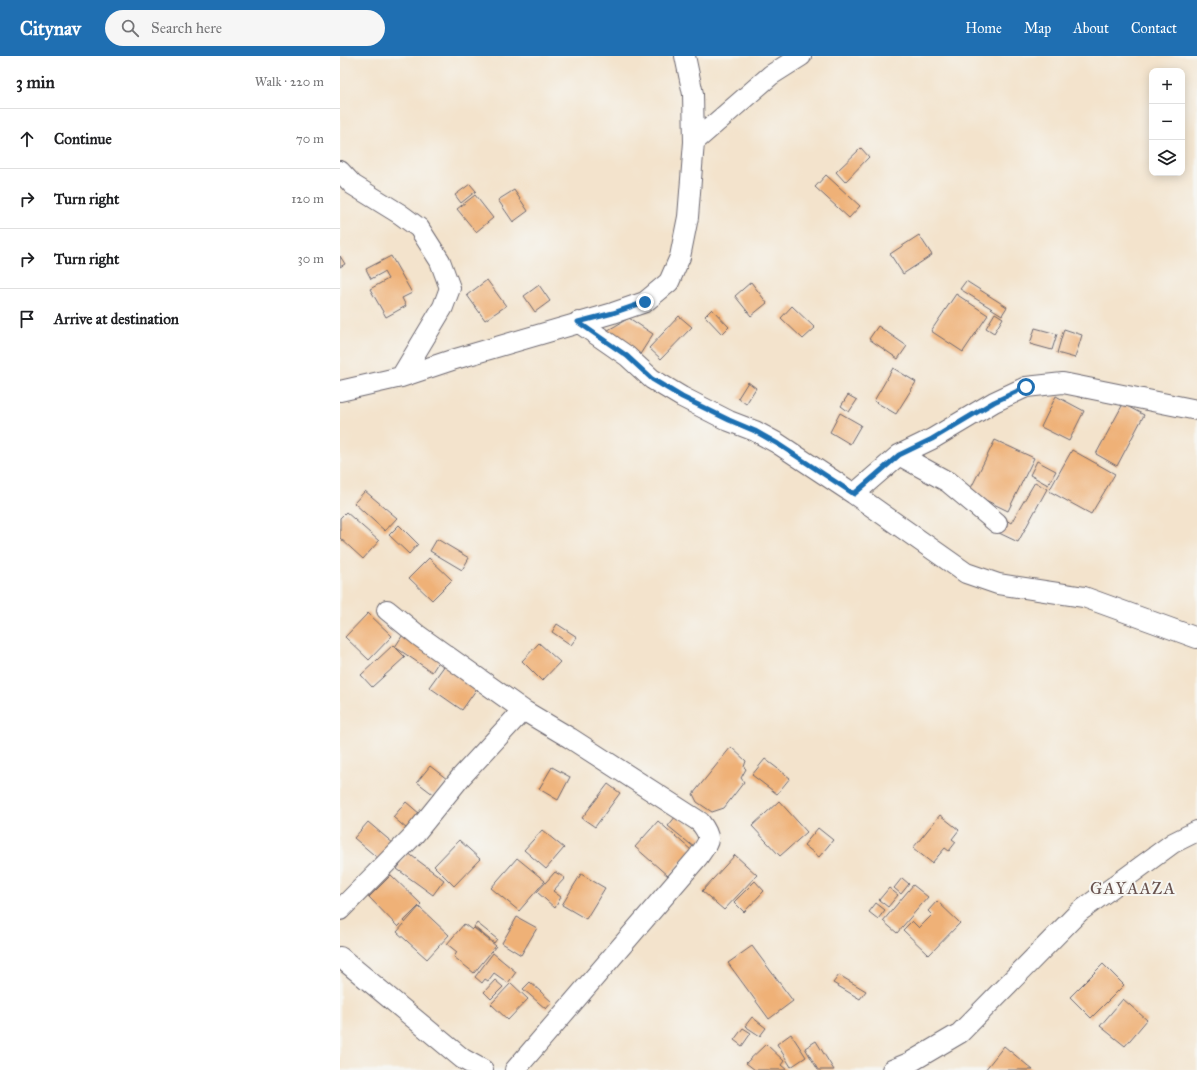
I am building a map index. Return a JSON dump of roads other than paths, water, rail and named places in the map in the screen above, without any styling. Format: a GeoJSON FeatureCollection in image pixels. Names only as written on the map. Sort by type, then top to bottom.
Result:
{"type":"FeatureCollection","features":[{"type":"Feature","properties":{"kind":"street"},"geometry":{"type":"LineString","coordinates":[[340,391],[401,377],[452,360],[613,313],[645,302],[669,282],[680,257],[688,217],[694,142],[693,94],[685,56]]}},
{"type":"Feature","properties":{"kind":"street"},"geometry":{"type":"LineString","coordinates":[[694,142],[771,75],[801,56]]}},
{"type":"Feature","properties":{"kind":"street"},"geometry":{"type":"LineString","coordinates":[[340,170],[353,185],[400,214],[419,228],[440,260],[450,288],[443,307],[401,377]]}},
{"type":"Feature","properties":{"kind":"street"},"geometry":{"type":"LineString","coordinates":[[578,322],[627,356],[652,379],[682,397],[755,431],[778,444],[854,494],[966,573],[998,584],[1084,597],[1197,638]]}},
{"type":"Feature","properties":{"kind":"street"},"geometry":{"type":"LineString","coordinates":[[854,494],[899,455],[932,439],[994,402],[1026,387],[1063,383],[1197,410]]}},
{"type":"Feature","properties":{"kind":"street"},"geometry":{"type":"LineString","coordinates":[[899,455],[948,482],[997,523]]}},
{"type":"Feature","properties":{"kind":"street"},"geometry":{"type":"LineString","coordinates":[[387,610],[419,636],[523,710],[570,738],[700,822],[708,832],[708,841],[698,857],[515,1070]]}},
{"type":"Feature","properties":{"kind":"street"},"geometry":{"type":"LineString","coordinates":[[340,910],[414,835],[460,778],[523,710]]}},
{"type":"Feature","properties":{"kind":"street"},"geometry":{"type":"LineString","coordinates":[[892,1070],[909,1063],[960,1032],[1079,912],[1173,843],[1197,831]]}},
{"type":"Feature","properties":{"kind":"street"},"geometry":{"type":"LineString","coordinates":[[340,957],[463,1059],[483,1070]]}},
{"type":"Feature","properties":{"kind":"district","name":"GAYAAZA"},"geometry":{"type":"Point","coordinates":[1133,888]}}]}
